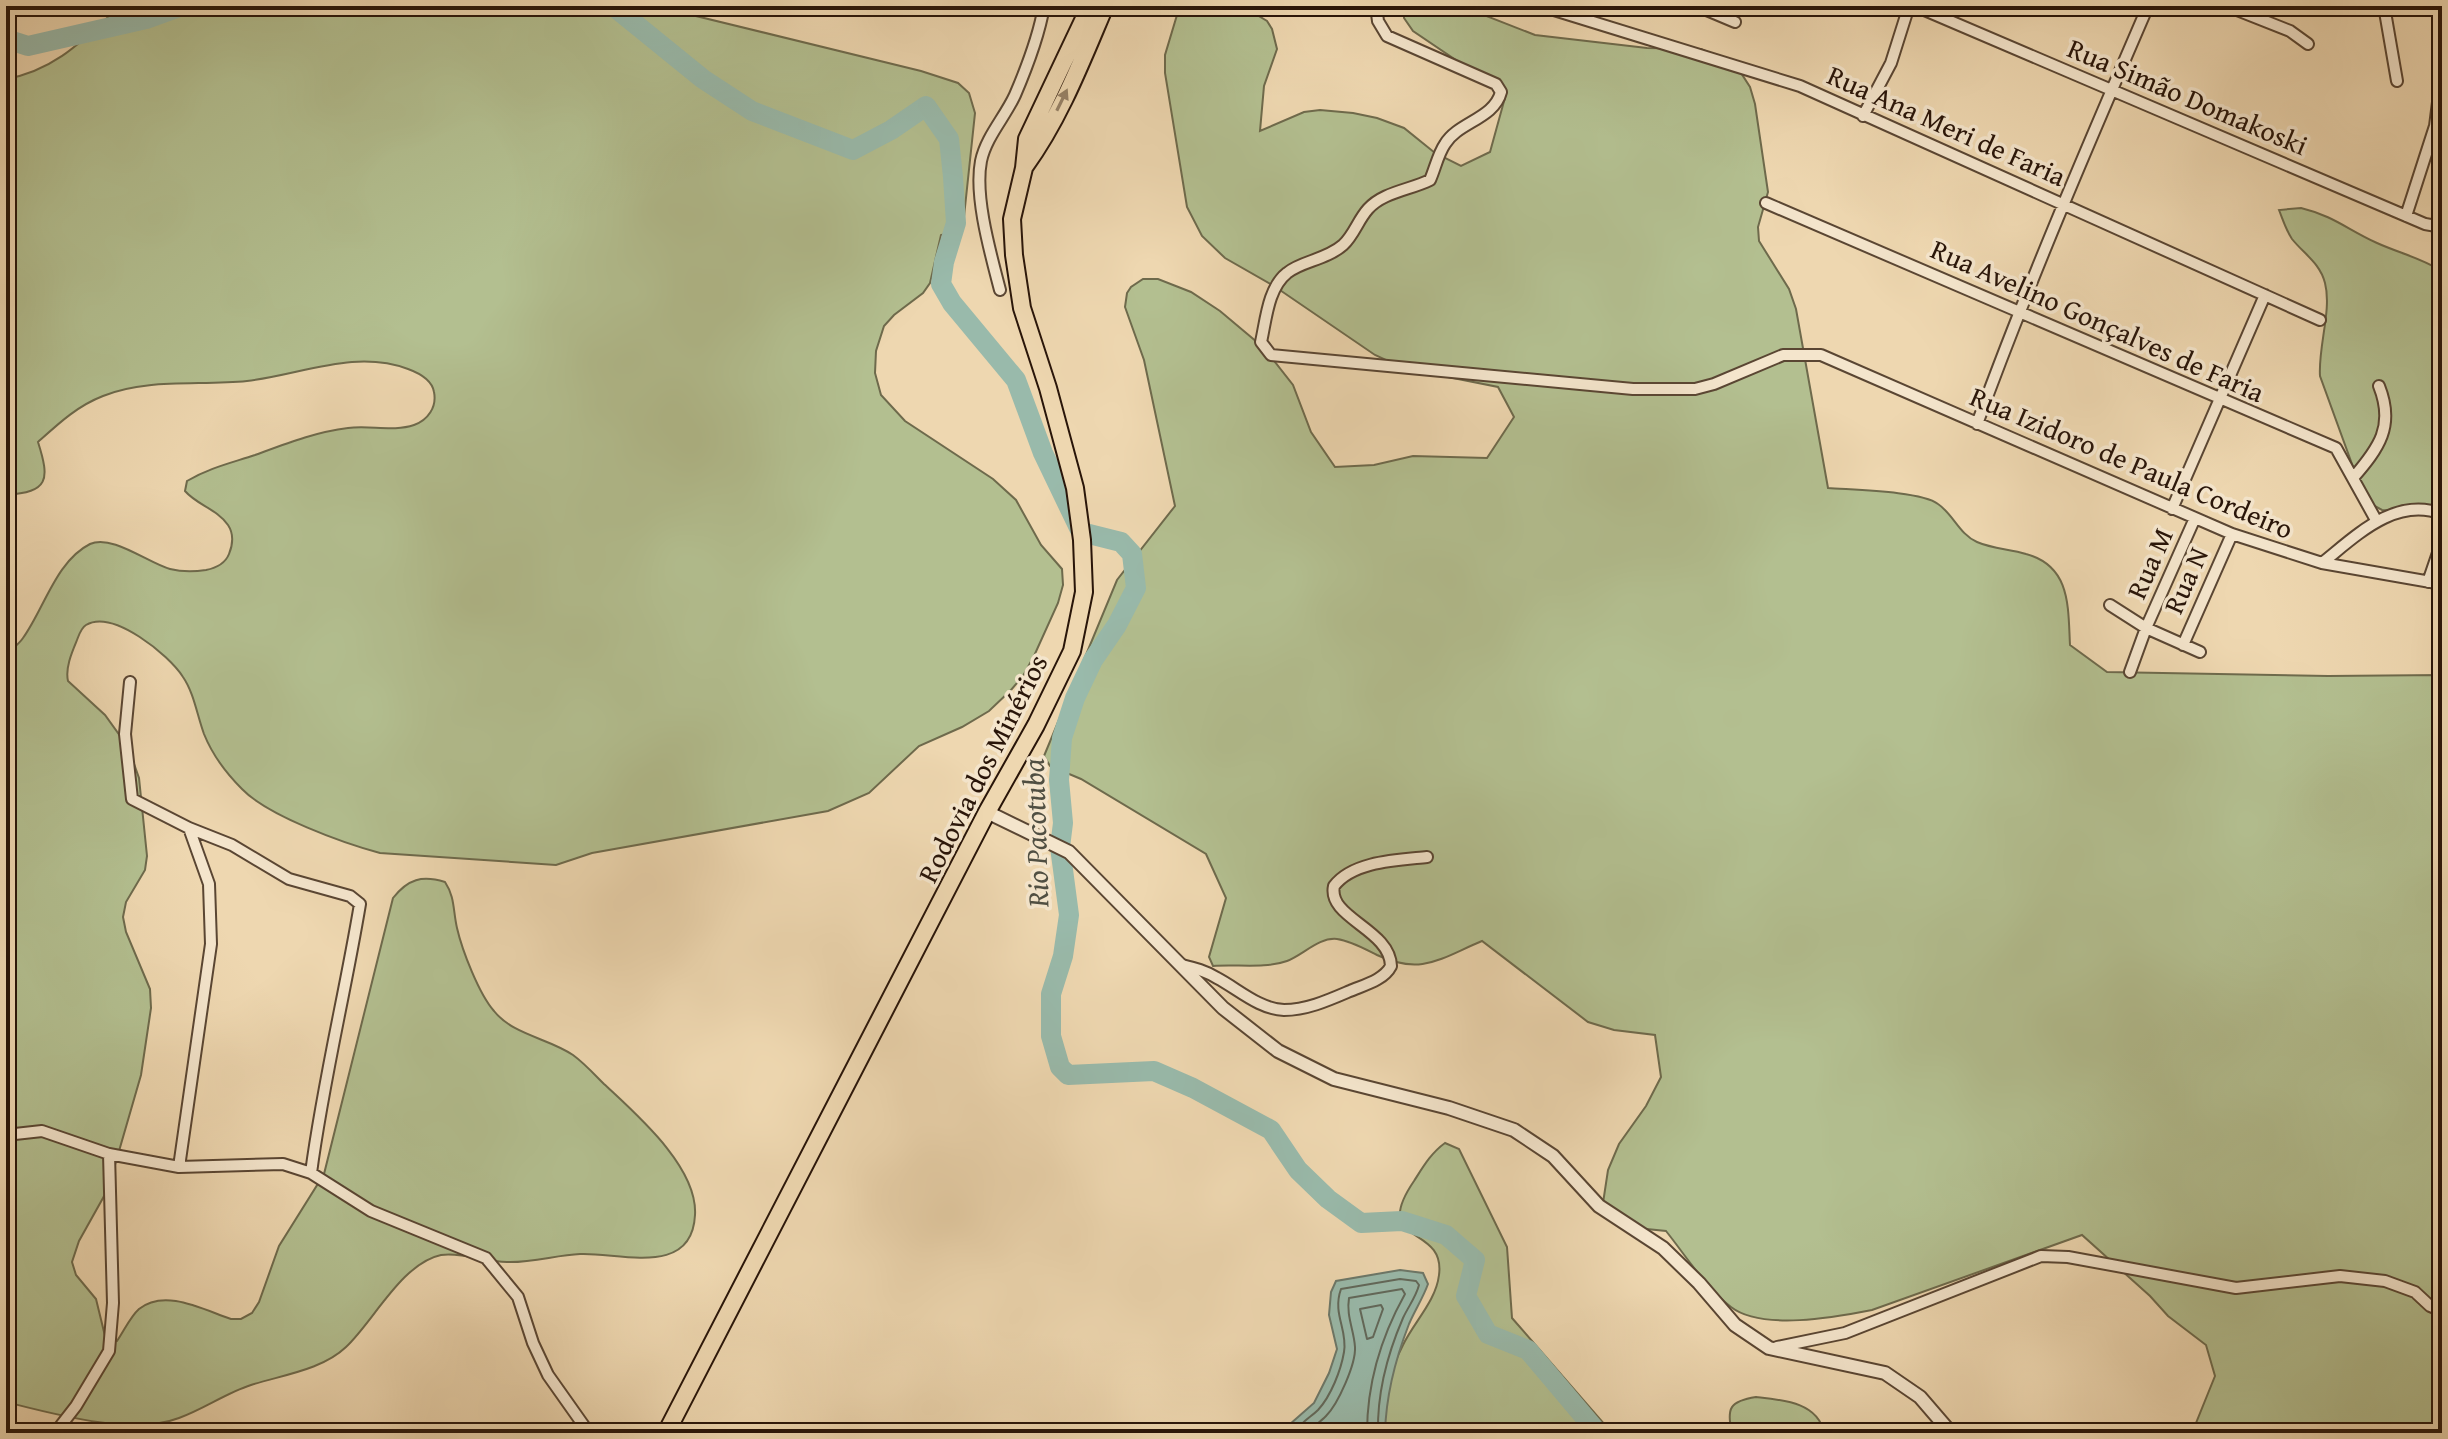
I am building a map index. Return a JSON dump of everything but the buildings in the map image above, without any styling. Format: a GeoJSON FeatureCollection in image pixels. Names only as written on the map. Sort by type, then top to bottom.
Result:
{"type":"FeatureCollection","features":[{"type":"Feature","properties":{"kind":"main road","name":"Rodovia dos Minérios"},"geometry":{"type":"LineString","coordinates":[[666,1433],[1072,651],[1084,592],[1083,551],[1075,488],[1022,308],[1012,219],[1027,139],[1090,6]]}},
{"type":"Feature","properties":{"kind":"main road","name":"Rodovia dos Minérios"},"geometry":{"type":"LineString","coordinates":[[1024,168],[1060,106],[1105,6]]}},
{"type":"Feature","properties":{"kind":"street"},"geometry":{"type":"LineString","coordinates":[[1000,290],[986,236],[981,161],[1015,96],[1034,46],[1044,6]]}},
{"type":"Feature","properties":{"kind":"street","name":"Rua Izidoro de Paula Cordeiro"},"geometry":{"type":"LineString","coordinates":[[1376,6],[1378,21],[1387,36],[1496,84],[1501,92],[1498,102],[1444,145],[1430,180],[1410,190],[1384,196],[1368,209],[1346,243],[1331,255],[1287,272],[1272,295],[1261,342],[1271,355],[1675,391],[1714,384],[1783,355],[1821,355],[2232,534],[2322,563],[2442,584]]}},
{"type":"Feature","properties":{"kind":"street","name":"Rua Ana Meri de Faria"},"geometry":{"type":"LineString","coordinates":[[1541,6],[1800,86],[2320,320]]}},
{"type":"Feature","properties":{"kind":"street"},"geometry":{"type":"LineString","coordinates":[[1697,6],[1735,22]]}},
{"type":"Feature","properties":{"kind":"street"},"geometry":{"type":"LineString","coordinates":[[1863,116],[1891,63],[1912,6]]}},
{"type":"Feature","properties":{"kind":"street","name":"Rua Simão Domakoski"},"geometry":{"type":"LineString","coordinates":[[1912,6],[2425,224],[2442,227]]}},
{"type":"Feature","properties":{"kind":"street"},"geometry":{"type":"LineString","coordinates":[[1977,424],[2017,312],[2062,202],[2148,6]]}},
{"type":"Feature","properties":{"kind":"street"},"geometry":{"type":"LineString","coordinates":[[2227,6],[2290,31],[2308,44]]}},
{"type":"Feature","properties":{"kind":"street"},"geometry":{"type":"LineString","coordinates":[[2384,6],[2397,81]]}},
{"type":"Feature","properties":{"kind":"street"},"geometry":{"type":"LineString","coordinates":[[2406,216],[2435,126],[2442,70]]}},
{"type":"Feature","properties":{"kind":"street","name":"Rua Avelino Gonçalves de Faria"},"geometry":{"type":"LineString","coordinates":[[1766,203],[2336,448],[2376,520]]}},
{"type":"Feature","properties":{"kind":"street"},"geometry":{"type":"LineString","coordinates":[[2172,509],[2265,295]]}},
{"type":"Feature","properties":{"kind":"street"},"geometry":{"type":"LineString","coordinates":[[2353,478],[2372,457],[2382,437],[2387,419],[2386,404],[2379,386]]}},
{"type":"Feature","properties":{"kind":"street"},"geometry":{"type":"LineString","coordinates":[[2322,563],[2376,520],[2414,510],[2426,509],[2442,514]]}},
{"type":"Feature","properties":{"kind":"street","name":"Rua M"},"geometry":{"type":"LineString","coordinates":[[2130,672],[2195,518]]}},
{"type":"Feature","properties":{"kind":"street","name":"Rua N"},"geometry":{"type":"LineString","coordinates":[[2183,645],[2232,534]]}},
{"type":"Feature","properties":{"kind":"street"},"geometry":{"type":"LineString","coordinates":[[2428,582],[2442,541]]}},
{"type":"Feature","properties":{"kind":"street"},"geometry":{"type":"LineString","coordinates":[[2110,605],[2146,628],[2200,652]]}},
{"type":"Feature","properties":{"kind":"street"},"geometry":{"type":"LineString","coordinates":[[130,682],[125,734],[132,799],[189,828],[232,845],[289,879],[350,896],[360,904],[343,1003],[320,1103],[311,1173]]}},
{"type":"Feature","properties":{"kind":"street"},"geometry":{"type":"LineString","coordinates":[[987,812],[1069,852],[1223,1008],[1278,1051],[1334,1079],[1449,1108],[1521,1135],[1553,1156],[1599,1206],[1663,1248],[1735,1325],[1769,1348],[1885,1373],[1920,1397],[1951,1433]]}},
{"type":"Feature","properties":{"kind":"street"},"geometry":{"type":"LineString","coordinates":[[179,1167],[211,944],[209,884],[189,828]]}},
{"type":"Feature","properties":{"kind":"street"},"geometry":{"type":"LineString","coordinates":[[1182,965],[1201,970],[1257,1002],[1281,1010],[1300,1009],[1328,1001],[1379,979],[1388,973],[1391,966],[1387,948],[1340,908],[1333,897],[1334,886],[1345,876],[1370,866],[1427,857]]}},
{"type":"Feature","properties":{"kind":"street"},"geometry":{"type":"LineString","coordinates":[[6,1135],[42,1131],[109,1154],[179,1167],[283,1164],[311,1173],[371,1211],[486,1258],[518,1297],[533,1343],[548,1375],[589,1433]]}},
{"type":"Feature","properties":{"kind":"street"},"geometry":{"type":"LineString","coordinates":[[55,1433],[76,1406],[109,1351],[113,1303],[109,1154]]}},
{"type":"Feature","properties":{"kind":"street"},"geometry":{"type":"LineString","coordinates":[[1769,1348],[1845,1333],[2041,1256],[2068,1257],[2236,1288],[2340,1276],[2385,1281],[2415,1292],[2430,1306],[2442,1311]]}},
{"type":"Feature","properties":{"kind":"green space"},"geometry":{"type":"Polygon","coordinates":[[[120,6],[655,6],[921,71],[958,83],[969,93],[975,113],[963,226],[941,235],[930,283],[923,293],[884,326],[876,351],[875,373],[881,395],[905,421],[993,479],[1016,500],[1041,545],[1062,569],[1063,585],[1034,656],[1011,690],[989,711],[919,746],[869,793],[828,811],[592,853],[556,865],[380,853],[346,843],[269,809],[242,789],[225,770],[207,741],[187,683],[166,657],[139,637],[111,623],[97,622],[84,626],[70,660],[68,681],[105,715],[128,747],[139,778],[147,856],[145,870],[126,902],[123,917],[126,932],[150,989],[151,1008],[141,1075],[108,1189],[79,1241],[72,1262],[76,1275],[96,1299],[106,1340],[117,1341],[139,1309],[161,1300],[197,1306],[231,1319],[241,1319],[252,1313],[279,1246],[324,1174],[393,898],[404,886],[416,880],[445,882],[467,959],[494,1011],[511,1026],[573,1055],[648,1126],[687,1178],[695,1215],[691,1235],[681,1247],[668,1254],[651,1257],[580,1254],[507,1262],[449,1254],[427,1260],[401,1281],[356,1336],[336,1355],[301,1371],[242,1388],[179,1418],[139,1425],[93,1421],[6,1402],[6,655],[31,626],[68,562],[90,544],[99,542],[119,546],[179,571],[206,570],[223,563],[231,547],[230,528],[218,515],[185,491],[187,481],[220,466],[324,432],[356,427],[398,428],[414,425],[430,412],[435,398],[431,384],[416,373],[388,364],[368,362],[328,365],[247,381],[156,385],[120,390],[85,405],[38,442],[44,466],[43,482],[31,491],[6,495],[6,79],[24,75],[55,61],[120,6]]]}},
{"type":"Feature","properties":{"kind":"green space"},"geometry":{"type":"Polygon","coordinates":[[[1198,6],[1242,6],[1267,21],[1272,29],[1277,49],[1264,86],[1260,131],[1304,112],[1353,113],[1404,128],[1435,153],[1461,166],[1490,152],[1506,94],[1413,31],[1404,18],[1404,6],[1461,6],[1535,35],[1647,48],[1701,49],[1720,57],[1741,73],[1750,87],[1755,104],[1768,192],[1758,227],[1759,241],[1789,289],[1796,309],[1828,488],[1902,494],[1929,500],[1943,508],[1971,539],[2041,560],[2052,568],[2064,590],[2070,645],[2107,672],[2442,675],[2442,1418],[2427,1433],[2192,1433],[2215,1376],[2206,1345],[2168,1316],[2082,1235],[1872,1310],[1800,1320],[1761,1319],[1744,1314],[1713,1291],[1666,1231],[1627,1227],[1603,1203],[1608,1170],[1619,1144],[1646,1106],[1661,1077],[1655,1035],[1614,1030],[1588,1022],[1482,941],[1443,958],[1419,964],[1393,961],[1353,943],[1330,939],[1278,963],[1213,966],[1209,957],[1226,898],[1206,854],[1081,779],[1050,766],[1044,756],[1117,580],[1175,506],[1144,360],[1125,307],[1127,293],[1143,279],[1158,279],[1191,292],[1220,311],[1264,348],[1293,385],[1311,432],[1335,467],[1374,465],[1413,456],[1487,458],[1514,417],[1498,387],[1403,368],[1375,355],[1274,286],[1225,258],[1202,236],[1187,207],[1165,73],[1165,55],[1177,15],[1198,6]]]}},
{"type":"Feature","properties":{"kind":"green space"},"geometry":{"type":"Polygon","coordinates":[[[2301,208],[2323,215],[2442,271],[2442,518],[2420,512],[2382,510],[2371,504],[2356,475],[2320,376],[2327,305],[2323,276],[2292,239],[2279,210],[2301,208]]]}},
{"type":"Feature","properties":{"kind":"green space"},"geometry":{"type":"Polygon","coordinates":[[[1445,1143],[1459,1149],[1507,1247],[1512,1318],[1612,1433],[1381,1433],[1385,1399],[1398,1355],[1434,1294],[1439,1275],[1438,1259],[1432,1248],[1404,1226],[1400,1216],[1402,1202],[1428,1160],[1445,1143]]]}},
{"type":"Feature","properties":{"kind":"green space"},"geometry":{"type":"Polygon","coordinates":[[[1756,1397],[1798,1404],[1815,1415],[1824,1433],[1732,1433],[1732,1407],[1740,1401],[1756,1397]]]}},
{"type":"Feature","properties":{"kind":"water"},"geometry":{"type":"Polygon","coordinates":[[[1400,1270],[1423,1273],[1428,1284],[1409,1324],[1396,1364],[1389,1391],[1385,1433],[1289,1433],[1289,1425],[1314,1403],[1337,1349],[1329,1315],[1331,1292],[1336,1281],[1400,1270]]]}},
{"type":"Feature","properties":{"kind":"waterway","name":"Rio Pacotuba"},"geometry":{"type":"LineString","coordinates":[[6,39],[28,46],[146,19],[182,6]]}},
{"type":"Feature","properties":{"kind":"waterway","name":"Rio Pacotuba"},"geometry":{"type":"LineString","coordinates":[[613,6],[703,79],[752,111],[853,150],[891,130],[926,106],[949,139],[953,177],[956,223],[941,284],[952,303],[1016,380],[1043,453],[1081,532],[1121,542],[1132,554],[1136,588],[1117,625],[1093,660],[1075,698],[1062,738],[1059,780],[1063,823],[1060,847],[1069,915],[1063,956],[1051,994],[1051,1036],[1060,1067],[1068,1075],[1154,1071],[1271,1130],[1298,1170],[1328,1199],[1361,1223],[1402,1221],[1446,1235],[1475,1260],[1466,1296],[1488,1334],[1528,1350],[1598,1433]]}}]}
